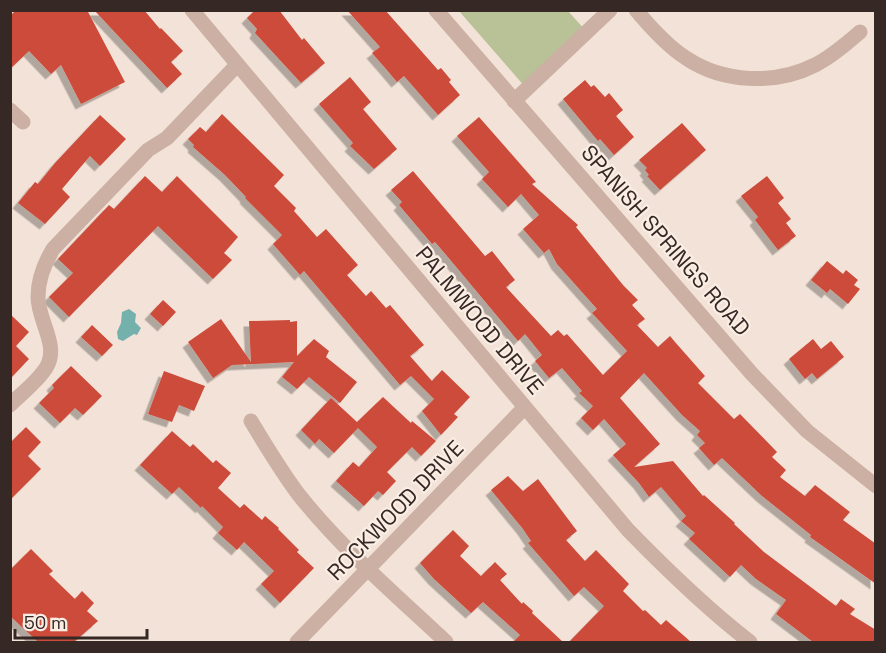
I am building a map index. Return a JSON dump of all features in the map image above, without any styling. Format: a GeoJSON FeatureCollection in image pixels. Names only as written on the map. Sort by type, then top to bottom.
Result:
{"type":"FeatureCollection","features":[{"type":"Feature","properties":{"kind":"street","name":"PALMWOOD DRIVE"},"geometry":{"type":"LineString","coordinates":[[192,10],[524,408],[643,546],[710,610],[750,642]]}},
{"type":"Feature","properties":{"kind":"street","name":"SPANISH SPRINGS ROAD"},"geometry":{"type":"LineString","coordinates":[[436,10],[792,417],[876,486]]}},
{"type":"Feature","properties":{"kind":"street"},"geometry":{"type":"LineString","coordinates":[[514,100],[610,10]]}},
{"type":"Feature","properties":{"kind":"street"},"geometry":{"type":"LineString","coordinates":[[636,10],[668,45],[687,59],[711,71],[736,76],[768,79],[796,73],[817,64],[860,32]]}},
{"type":"Feature","properties":{"kind":"street"},"geometry":{"type":"LineString","coordinates":[[10,405],[46,368],[51,357],[51,345],[40,316],[38,298],[39,282],[44,265],[53,249],[148,150],[167,138],[237,65]]}},
{"type":"Feature","properties":{"kind":"street"},"geometry":{"type":"LineString","coordinates":[[10,110],[23,122]]}},
{"type":"Feature","properties":{"kind":"street","name":"ROCKWOOD DRIVE"},"geometry":{"type":"LineString","coordinates":[[297,642],[524,408]]}},
{"type":"Feature","properties":{"kind":"street"},"geometry":{"type":"LineString","coordinates":[[251,421],[273,459],[299,495],[328,528],[446,642]]}},
{"type":"Feature","properties":{"kind":"green space"},"geometry":{"type":"Polygon","coordinates":[[[459,11],[568,11],[586,31],[526,88],[459,11]]]}},
{"type":"Feature","properties":{"kind":"water"},"geometry":{"type":"Polygon","coordinates":[[[129,309],[136,314],[135,322],[141,328],[137,335],[134,334],[123,341],[118,339],[117,332],[122,312],[129,309]]]}},
{"type":"Feature","properties":{"kind":"building"},"geometry":{"type":"Polygon","coordinates":[[[16,10],[87,10],[125,82],[81,104],[61,65],[51,74],[29,51],[10,69],[10,16],[16,10]]]}},
{"type":"Feature","properties":{"kind":"building"},"geometry":{"type":"Polygon","coordinates":[[[94,10],[144,10],[183,51],[171,62],[182,74],[167,88],[94,10]]]}},
{"type":"Feature","properties":{"kind":"building"},"geometry":{"type":"Polygon","coordinates":[[[255,10],[279,10],[302,40],[304,38],[325,63],[301,83],[255,33],[257,29],[247,18],[255,10]]]}},
{"type":"Feature","properties":{"kind":"building"},"geometry":{"type":"Polygon","coordinates":[[[347,10],[385,10],[438,70],[441,68],[460,95],[438,115],[404,76],[397,82],[372,53],[380,47],[347,10]]]}},
{"type":"Feature","properties":{"kind":"building"},"geometry":{"type":"Polygon","coordinates":[[[350,77],[371,102],[363,109],[397,149],[374,169],[350,146],[353,143],[319,104],[350,77]]]}},
{"type":"Feature","properties":{"kind":"building"},"geometry":{"type":"Polygon","coordinates":[[[585,80],[591,87],[594,85],[605,97],[609,93],[623,110],[616,116],[634,137],[614,155],[600,139],[598,141],[563,99],[585,80]]]}},
{"type":"Feature","properties":{"kind":"building"},"geometry":{"type":"Polygon","coordinates":[[[222,114],[284,175],[274,186],[296,208],[294,211],[317,237],[326,229],[358,265],[347,275],[366,296],[371,291],[386,308],[390,305],[424,345],[410,356],[432,381],[442,370],[470,397],[454,414],[458,417],[441,435],[422,411],[434,399],[411,376],[400,385],[304,271],[300,275],[273,244],[282,235],[225,175],[193,147],[194,145],[188,139],[200,127],[206,132],[222,114]]]}},
{"type":"Feature","properties":{"kind":"building"},"geometry":{"type":"Polygon","coordinates":[[[100,115],[126,139],[100,166],[90,156],[62,189],[70,197],[45,224],[18,203],[35,182],[38,184],[100,115]]]}},
{"type":"Feature","properties":{"kind":"building"},"geometry":{"type":"Polygon","coordinates":[[[479,117],[536,182],[532,184],[578,225],[576,227],[638,300],[632,305],[645,319],[637,325],[658,347],[670,336],[705,376],[698,383],[734,419],[740,414],[777,452],[772,457],[786,470],[780,477],[805,496],[815,485],[850,512],[843,520],[876,544],[876,584],[810,537],[811,535],[762,496],[722,458],[714,465],[699,448],[705,443],[697,435],[700,431],[682,415],[644,373],[620,398],[660,444],[634,467],[673,461],[703,496],[764,552],[836,606],[841,599],[855,609],[850,614],[876,630],[876,642],[813,642],[776,614],[786,600],[756,579],[741,565],[730,577],[689,539],[695,533],[681,521],[686,516],[661,487],[649,497],[613,455],[626,444],[604,419],[593,430],[581,418],[593,406],[579,393],[582,391],[562,368],[549,378],[535,361],[542,355],[525,334],[518,341],[435,242],[432,244],[399,205],[402,202],[391,190],[413,171],[485,256],[492,251],[515,280],[506,287],[551,336],[558,330],[564,336],[567,334],[603,375],[627,351],[592,313],[597,309],[557,264],[549,249],[544,253],[523,229],[539,215],[521,194],[508,207],[482,179],[489,172],[457,136],[479,117]]]}},
{"type":"Feature","properties":{"kind":"building"},"geometry":{"type":"Polygon","coordinates":[[[682,123],[706,150],[660,190],[647,176],[649,175],[645,170],[647,168],[639,160],[682,123]]]}},
{"type":"Feature","properties":{"kind":"building"},"geometry":{"type":"Polygon","coordinates":[[[145,176],[162,192],[177,176],[238,237],[224,253],[232,260],[213,279],[158,226],[69,317],[49,297],[73,273],[58,259],[109,205],[114,209],[145,176]]]}},
{"type":"Feature","properties":{"kind":"building"},"geometry":{"type":"Polygon","coordinates":[[[767,176],[784,198],[778,203],[791,219],[786,223],[796,236],[778,250],[755,220],[758,217],[741,196],[767,176]]]}},
{"type":"Feature","properties":{"kind":"building"},"geometry":{"type":"Polygon","coordinates":[[[827,261],[843,274],[846,270],[858,280],[854,285],[860,289],[848,304],[830,289],[827,293],[811,280],[827,261]]]}},
{"type":"Feature","properties":{"kind":"building"},"geometry":{"type":"Polygon","coordinates":[[[163,300],[176,312],[163,326],[150,314],[163,300]]]}},
{"type":"Feature","properties":{"kind":"building"},"geometry":{"type":"Polygon","coordinates":[[[10,314],[29,332],[16,346],[29,359],[10,379],[10,314]]]}},
{"type":"Feature","properties":{"kind":"building"},"geometry":{"type":"Polygon","coordinates":[[[221,319],[251,362],[249,321],[297,321],[297,356],[314,339],[329,351],[326,357],[357,382],[340,403],[309,377],[297,389],[282,377],[294,362],[232,365],[213,378],[188,342],[221,319]]]}},
{"type":"Feature","properties":{"kind":"building"},"geometry":{"type":"Polygon","coordinates":[[[92,325],[113,345],[102,356],[81,337],[92,325]]]}},
{"type":"Feature","properties":{"kind":"building"},"geometry":{"type":"Polygon","coordinates":[[[813,339],[821,349],[831,341],[844,357],[817,379],[812,373],[805,379],[789,359],[813,339]]]}},
{"type":"Feature","properties":{"kind":"building"},"geometry":{"type":"Polygon","coordinates":[[[71,366],[102,396],[83,415],[75,408],[60,423],[39,403],[54,388],[52,385],[71,366]]]}},
{"type":"Feature","properties":{"kind":"building"},"geometry":{"type":"Polygon","coordinates":[[[164,371],[205,386],[194,411],[179,405],[172,422],[148,414],[164,371]]]}},
{"type":"Feature","properties":{"kind":"building"},"geometry":{"type":"Polygon","coordinates":[[[383,397],[411,423],[412,421],[436,441],[421,456],[412,447],[387,472],[396,481],[383,495],[378,491],[364,506],[336,481],[353,462],[359,467],[377,447],[358,428],[334,453],[319,439],[315,444],[301,430],[331,398],[357,422],[383,397]]]}},
{"type":"Feature","properties":{"kind":"building"},"geometry":{"type":"Polygon","coordinates":[[[26,427],[41,442],[28,456],[41,469],[10,500],[10,443],[26,427]]]}},
{"type":"Feature","properties":{"kind":"building"},"geometry":{"type":"Polygon","coordinates":[[[172,431],[190,447],[193,444],[213,463],[216,460],[231,473],[218,488],[240,508],[244,504],[262,520],[265,516],[279,528],[299,550],[297,552],[314,568],[280,603],[261,584],[274,571],[244,542],[237,550],[218,533],[223,527],[179,487],[172,494],[140,465],[172,431]]]}},
{"type":"Feature","properties":{"kind":"building"},"geometry":{"type":"Polygon","coordinates":[[[508,476],[523,491],[538,479],[577,531],[566,540],[585,561],[596,550],[629,584],[623,591],[643,611],[645,610],[661,625],[666,620],[691,642],[569,642],[604,606],[584,587],[574,596],[528,543],[531,541],[523,529],[491,490],[508,476]]]}},
{"type":"Feature","properties":{"kind":"building"},"geometry":{"type":"Polygon","coordinates":[[[453,530],[469,546],[460,556],[481,576],[495,562],[507,574],[500,580],[563,642],[513,642],[520,635],[483,602],[471,613],[434,579],[420,563],[453,530]]]}},
{"type":"Feature","properties":{"kind":"building"},"geometry":{"type":"Polygon","coordinates":[[[31,549],[53,571],[49,574],[75,599],[82,591],[94,603],[87,611],[98,621],[74,642],[38,642],[10,616],[10,570],[31,549]]]}}]}
